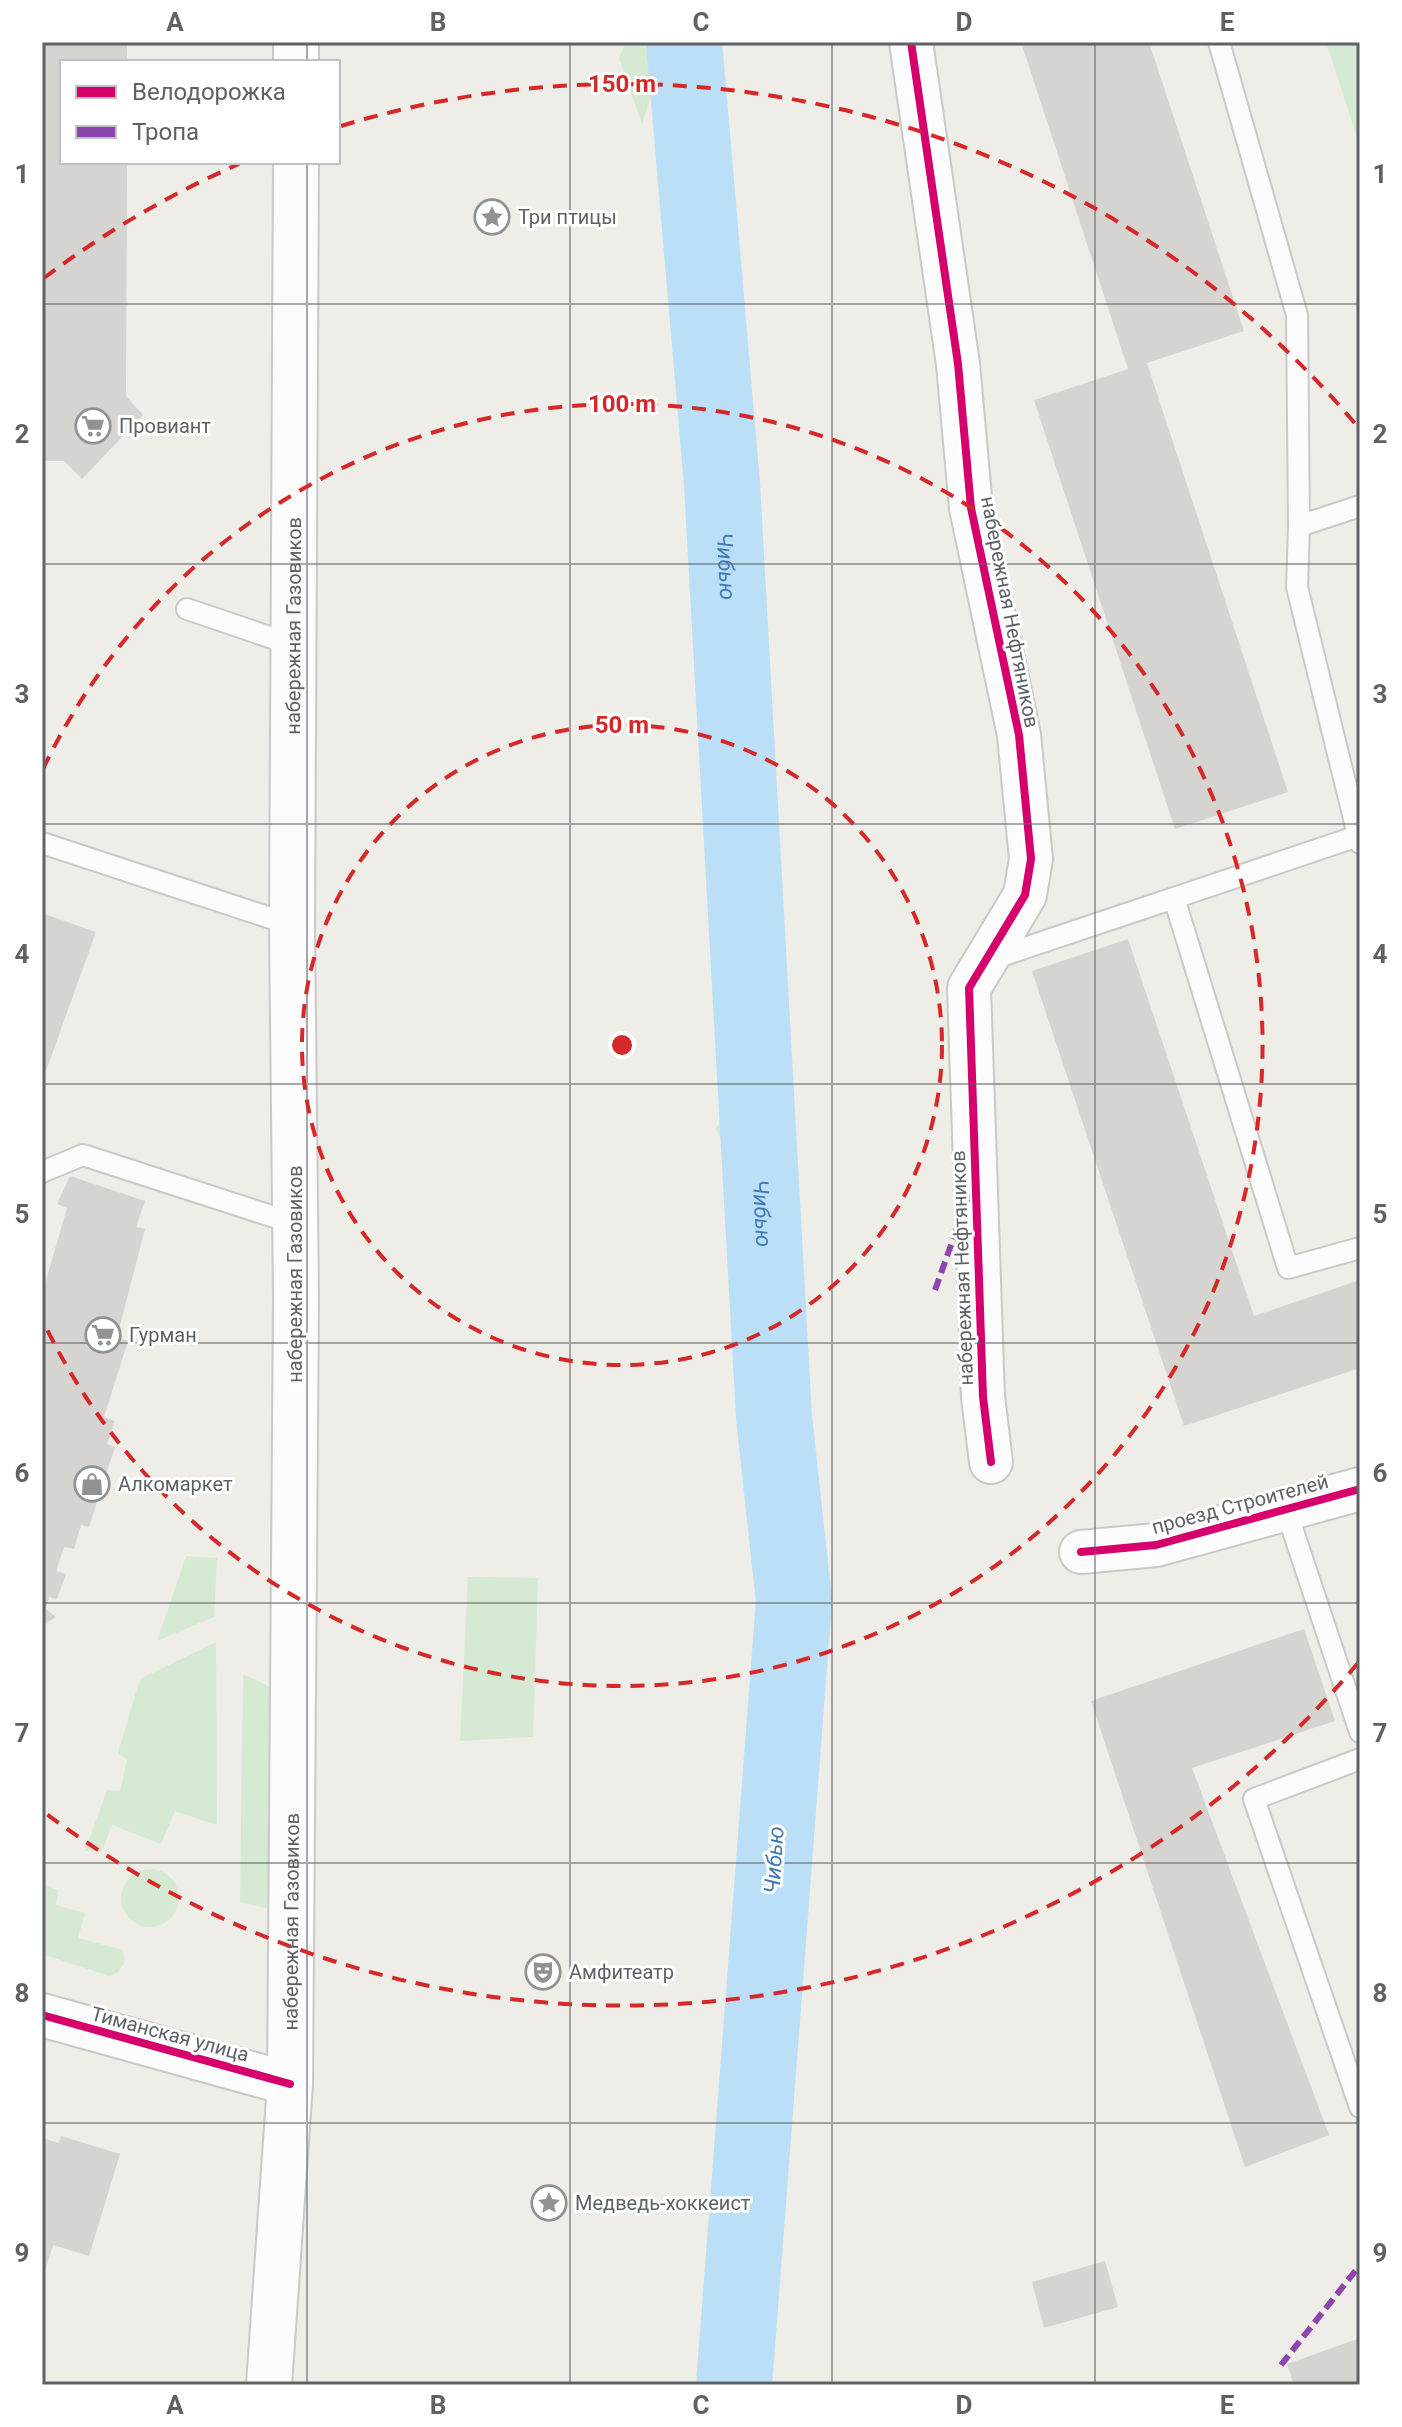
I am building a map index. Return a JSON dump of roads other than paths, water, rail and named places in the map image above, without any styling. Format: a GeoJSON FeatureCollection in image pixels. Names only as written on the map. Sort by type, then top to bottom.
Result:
{"type":"FeatureCollection","features":[{"type":"Feature","properties":{"kind":"main road","name":"набережная Газовиков"},"geometry":{"type":"LineString","coordinates":[[269,2385],[290,2084],[296,1224],[292,925],[296,164]]}},
{"type":"Feature","properties":{"kind":"street","name":"набережная Нефтяников"},"geometry":{"type":"LineString","coordinates":[[911,42],[958,364],[971,508],[1019,735],[1031,859],[1025,895],[969,988],[983,1381],[991,1462]]}},
{"type":"Feature","properties":{"kind":"street","name":"проезд Строителей"},"geometry":{"type":"LineString","coordinates":[[1081,1552],[1156,1545],[1360,1489]]}},
{"type":"Feature","properties":{"kind":"street","name":"Тиманская улица"},"geometry":{"type":"LineString","coordinates":[[42,2015],[290,2084]]}},
{"type":"Feature","properties":{"kind":"lane"},"geometry":{"type":"LineString","coordinates":[[984,962],[1359,840],[1356,806],[1297,587],[1297,315],[1219,42]]}},
{"type":"Feature","properties":{"kind":"lane"},"geometry":{"type":"LineString","coordinates":[[1299,526],[1360,506]]}},
{"type":"Feature","properties":{"kind":"lane"},"geometry":{"type":"LineString","coordinates":[[187,609],[293,645]]}},
{"type":"Feature","properties":{"kind":"lane"},"geometry":{"type":"LineString","coordinates":[[42,843],[292,925]]}},
{"type":"Feature","properties":{"kind":"lane"},"geometry":{"type":"LineString","coordinates":[[1174,898],[1288,1268],[1360,1248]]}},
{"type":"Feature","properties":{"kind":"lane"},"geometry":{"type":"LineString","coordinates":[[42,1172],[83,1155],[296,1224]]}},
{"type":"Feature","properties":{"kind":"lane"},"geometry":{"type":"LineString","coordinates":[[1286,1510],[1360,1732]]}},
{"type":"Feature","properties":{"kind":"lane"},"geometry":{"type":"LineString","coordinates":[[1360,1759],[1254,1799],[1360,2107]]}},
{"type":"Feature","properties":{"kind":"waterway","name":"Чибью"},"geometry":{"type":"LineString","coordinates":[[684,42],[722,484],[774,1417],[794,1601],[734,2385]]}},
{"type":"Feature","properties":{"kind":"place","name":"Три птицы"},"geometry":{"type":"Point","coordinates":[492,217]}},
{"type":"Feature","properties":{"kind":"place","name":"Провиант"},"geometry":{"type":"Point","coordinates":[93,426]}},
{"type":"Feature","properties":{"kind":"place","name":"Гурман"},"geometry":{"type":"Point","coordinates":[103,1335]}},
{"type":"Feature","properties":{"kind":"place","name":"Алкомаркет"},"geometry":{"type":"Point","coordinates":[92,1484]}},
{"type":"Feature","properties":{"kind":"place","name":"Амфитеатр"},"geometry":{"type":"Point","coordinates":[543,1972]}},
{"type":"Feature","properties":{"kind":"place","name":"Медведь-хоккеист"},"geometry":{"type":"Point","coordinates":[549,2203]}}]}
